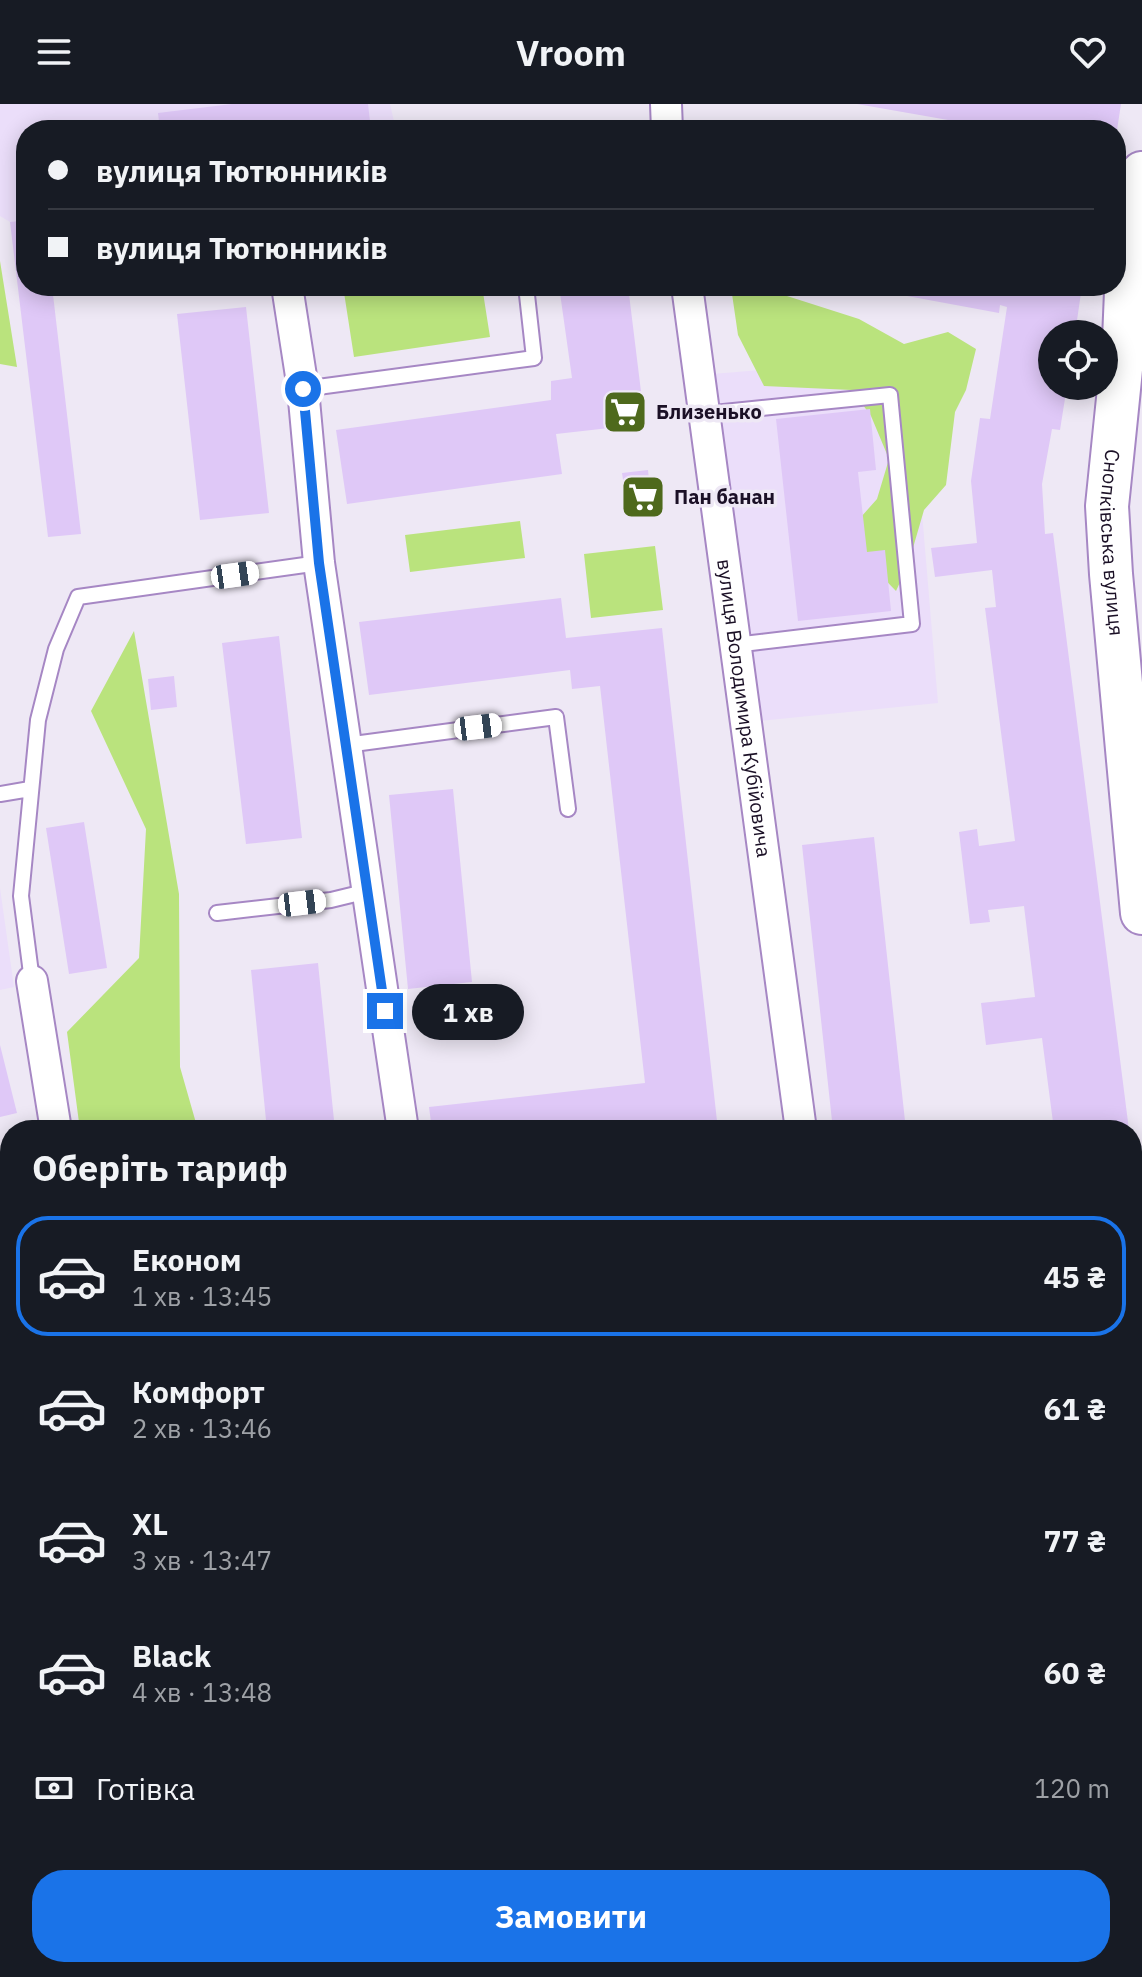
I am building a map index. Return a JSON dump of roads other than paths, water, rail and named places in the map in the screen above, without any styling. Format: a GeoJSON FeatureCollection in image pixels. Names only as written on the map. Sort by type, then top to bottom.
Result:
{"type":"FeatureCollection","features":[{"type":"Feature","properties":{"kind":"main road","name":"Снопківська вулиця"},"geometry":{"type":"LineString","coordinates":[[1131,187],[1128,243],[1133,342],[1107,506],[1142,913]]}},
{"type":"Feature","properties":{"kind":"street"},"geometry":{"type":"LineString","coordinates":[[289,296],[303,389],[319,563],[402,1120]]}},
{"type":"Feature","properties":{"kind":"street","name":"вулиця Володимира Кубійовича"},"geometry":{"type":"LineString","coordinates":[[688,296],[800,1120]]}},
{"type":"Feature","properties":{"kind":"street"},"geometry":{"type":"LineString","coordinates":[[32,981],[54,1120]]}},
{"type":"Feature","properties":{"kind":"lane"},"geometry":{"type":"LineString","coordinates":[[303,389],[534,358],[527,296]]}},
{"type":"Feature","properties":{"kind":"lane"},"geometry":{"type":"LineString","coordinates":[[704,414],[890,395],[912,624],[735,645]]}},
{"type":"Feature","properties":{"kind":"lane"},"geometry":{"type":"LineString","coordinates":[[32,981],[21,896],[38,720],[56,649],[78,597],[319,563]]}},
{"type":"Feature","properties":{"kind":"lane"},"geometry":{"type":"LineString","coordinates":[[346,745],[556,717],[568,809]]}},
{"type":"Feature","properties":{"kind":"lane"},"geometry":{"type":"LineString","coordinates":[[0,794],[30,789]]}},
{"type":"Feature","properties":{"kind":"lane"},"geometry":{"type":"LineString","coordinates":[[217,913],[331,900],[368,891]]}},
{"type":"Feature","properties":{"kind":"place","name":"Близенько"},"geometry":{"type":"Point","coordinates":[625,412]}},
{"type":"Feature","properties":{"kind":"place","name":"Пан банан"},"geometry":{"type":"Point","coordinates":[643,497]}}]}
